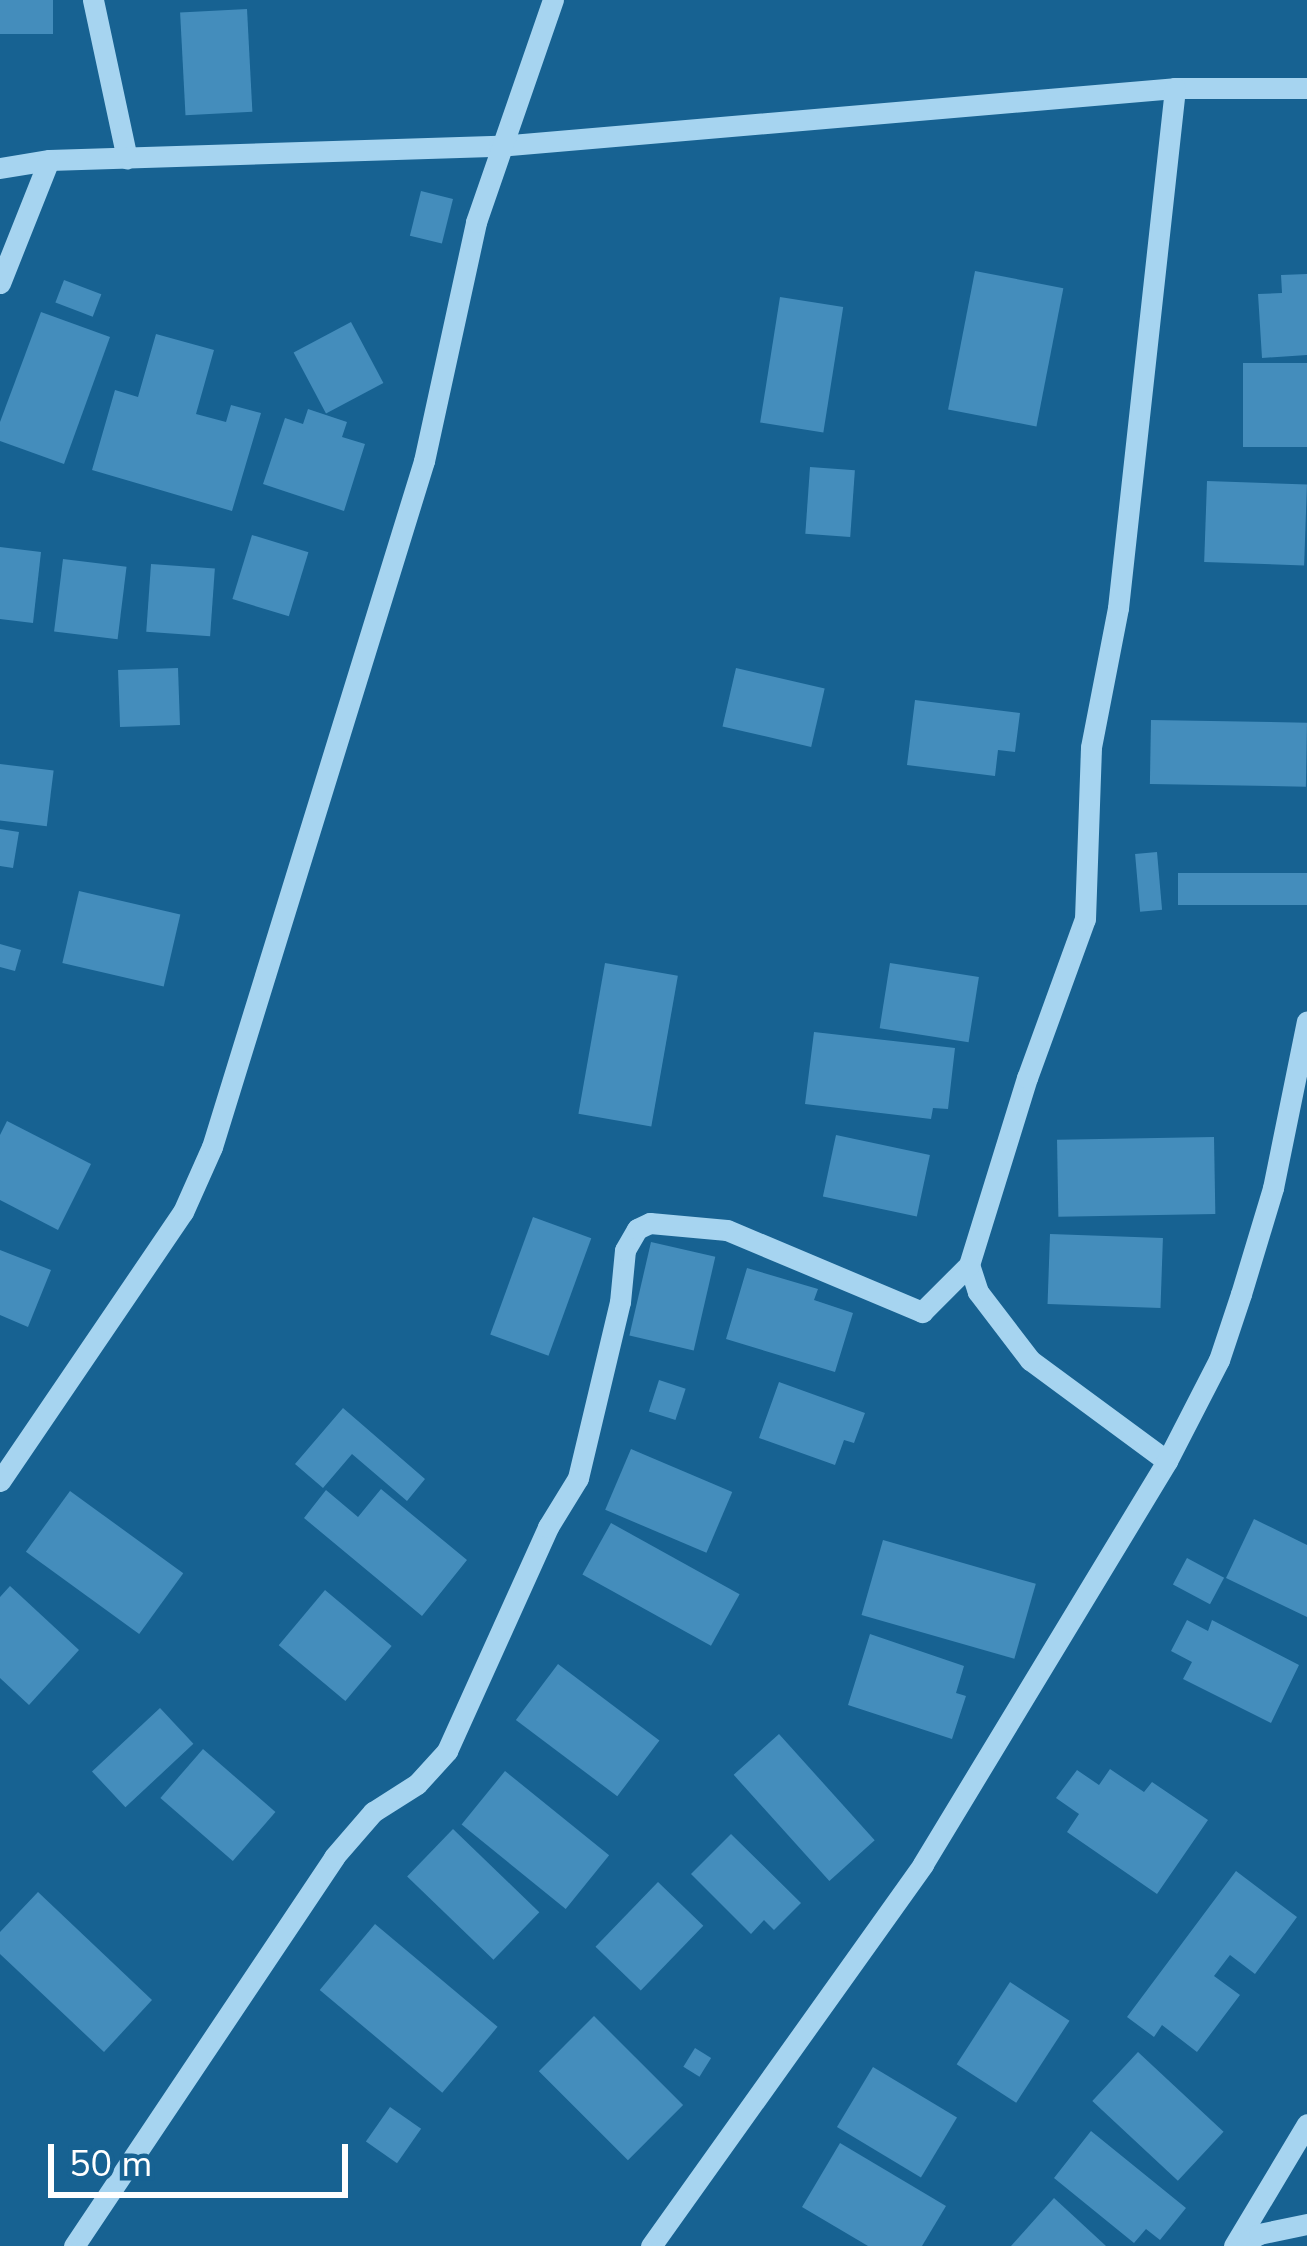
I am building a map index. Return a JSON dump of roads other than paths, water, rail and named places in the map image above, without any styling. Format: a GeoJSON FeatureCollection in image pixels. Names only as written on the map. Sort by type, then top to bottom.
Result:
{"type":"FeatureCollection","features":[{"type":"Feature","properties":{"kind":"street"},"geometry":{"type":"LineString","coordinates":[[93,0],[127,158]]}},
{"type":"Feature","properties":{"kind":"street"},"geometry":{"type":"LineString","coordinates":[[0,1480],[182,1212],[212,1148],[424,461],[476,222],[553,0]]}},
{"type":"Feature","properties":{"kind":"street"},"geometry":{"type":"LineString","coordinates":[[74,2246],[334,1857],[373,1812],[417,1784],[447,1750],[548,1527],[578,1478],[620,1302],[625,1250],[637,1229],[650,1223],[727,1229],[922,1312],[969,1265],[1027,1078],[1085,919],[1090,747],[1120,588],[1175,88]]}},
{"type":"Feature","properties":{"kind":"street"},"geometry":{"type":"LineString","coordinates":[[0,168],[49,160],[500,146],[1175,88],[1307,88]]}},
{"type":"Feature","properties":{"kind":"street"},"geometry":{"type":"LineString","coordinates":[[0,283],[49,160]]}},
{"type":"Feature","properties":{"kind":"street"},"geometry":{"type":"LineString","coordinates":[[652,2246],[923,1864],[1167,1461],[1219,1360],[1241,1294],[1273,1188],[1307,1021]]}},
{"type":"Feature","properties":{"kind":"street"},"geometry":{"type":"LineString","coordinates":[[969,1265],[978,1292],[1030,1360],[1167,1461]]}},
{"type":"Feature","properties":{"kind":"street"},"geometry":{"type":"LineString","coordinates":[[1237,2246],[1307,2124]]}},
{"type":"Feature","properties":{"kind":"street"},"geometry":{"type":"LineString","coordinates":[[1237,2246],[1259,2234],[1307,2224]]}}]}
